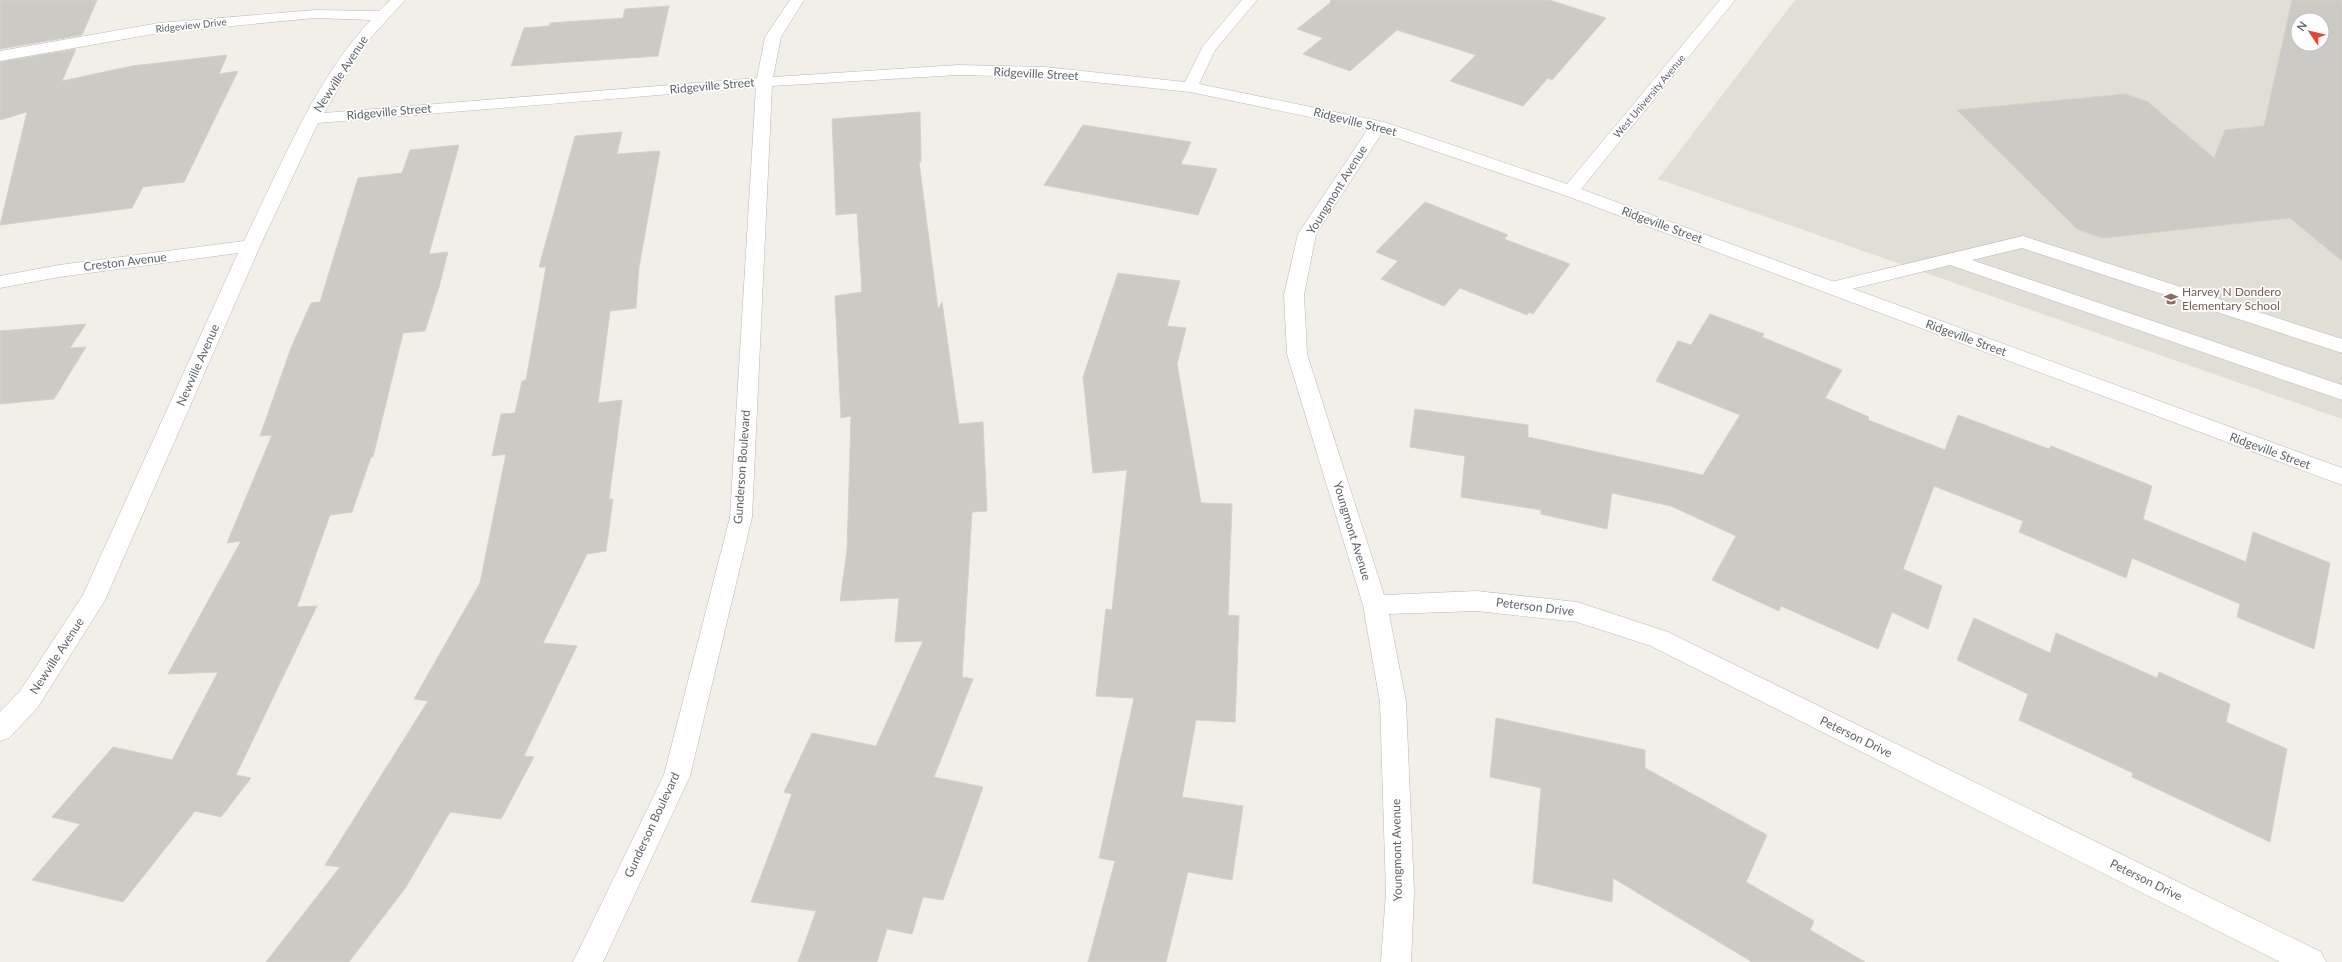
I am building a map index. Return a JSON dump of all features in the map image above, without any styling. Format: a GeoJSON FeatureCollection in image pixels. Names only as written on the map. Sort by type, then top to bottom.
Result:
{"type":"FeatureCollection","features":[{"type":"Feature","properties":{"kind":"street","name":"Newville Avenue"},"geometry":{"type":"LineString","coordinates":[[0,730],[29,699],[93,600],[251,246],[312,119],[359,42],[398,0]]}},
{"type":"Feature","properties":{"kind":"street","name":"Gunderson Boulevard"},"geometry":{"type":"LineString","coordinates":[[588,962],[677,776],[741,517],[764,82],[773,37],[797,0]]}},
{"type":"Feature","properties":{"kind":"street"},"geometry":{"type":"LineString","coordinates":[[1190,86],[1208,49],[1250,0]]}},
{"type":"Feature","properties":{"kind":"street","name":"West University Avenue"},"geometry":{"type":"LineString","coordinates":[[1570,192],[1728,0]]}},
{"type":"Feature","properties":{"kind":"street","name":"Ridgeview Drive"},"geometry":{"type":"LineString","coordinates":[[0,56],[159,28],[315,14],[384,16]]}},
{"type":"Feature","properties":{"kind":"street","name":"Ridgeville Street"},"geometry":{"type":"LineString","coordinates":[[312,119],[764,82],[958,70],[1045,72],[1190,86],[1378,126],[1570,192],[2342,478]]}},
{"type":"Feature","properties":{"kind":"street","name":"Youngmont Avenue"},"geometry":{"type":"LineString","coordinates":[[1378,126],[1307,234],[1294,295],[1297,354],[1375,605],[1393,702],[1400,892],[1396,962]]}},
{"type":"Feature","properties":{"kind":"street"},"geometry":{"type":"LineString","coordinates":[[1831,288],[2023,242],[2342,346]]}},
{"type":"Feature","properties":{"kind":"street","name":"Creston Avenue"},"geometry":{"type":"LineString","coordinates":[[0,282],[59,271],[251,246]]}},
{"type":"Feature","properties":{"kind":"street"},"geometry":{"type":"LineString","coordinates":[[1950,260],[2342,393]]}},
{"type":"Feature","properties":{"kind":"street","name":"Peterson Drive"},"geometry":{"type":"LineString","coordinates":[[1375,605],[1477,601],[1577,612],[1659,639],[2311,962]]}},
{"type":"Feature","properties":{"kind":"shaded area","name":"Harvey N Dondero Elementary School"},"geometry":{"type":"Polygon","coordinates":[[[1795,0],[2342,0],[2342,419],[1658,179],[1795,0]]]}},
{"type":"Feature","properties":{"kind":"building"},"geometry":{"type":"Polygon","coordinates":[[[0,0],[97,0],[82,35],[0,49],[0,0]]]}},
{"type":"Feature","properties":{"kind":"building"},"geometry":{"type":"Polygon","coordinates":[[[1331,0],[1549,0],[1606,18],[1552,80],[1548,78],[1523,106],[1450,81],[1476,55],[1397,30],[1350,71],[1303,54],[1323,38],[1297,29],[1330,3],[1331,0]]]}},
{"type":"Feature","properties":{"kind":"building"},"geometry":{"type":"Polygon","coordinates":[[[2292,0],[2342,0],[2342,261],[2290,218],[2102,238],[2077,229],[1957,110],[2125,94],[2148,102],[2214,158],[2225,130],[2264,126],[2292,0]]]}},
{"type":"Feature","properties":{"kind":"building"},"geometry":{"type":"Polygon","coordinates":[[[669,6],[658,56],[511,66],[524,28],[549,26],[550,23],[623,18],[625,9],[669,6]]]}},
{"type":"Feature","properties":{"kind":"building"},"geometry":{"type":"Polygon","coordinates":[[[76,49],[62,81],[132,66],[227,55],[219,74],[238,71],[184,182],[143,187],[132,208],[0,225],[27,112],[0,120],[0,62],[76,49]]]}},
{"type":"Feature","properties":{"kind":"building"},"geometry":{"type":"Polygon","coordinates":[[[920,112],[921,162],[919,162],[938,309],[942,302],[959,424],[983,422],[987,511],[972,512],[962,677],[973,679],[934,777],[983,787],[943,900],[923,897],[912,934],[887,929],[877,962],[798,962],[816,911],[751,902],[792,794],[784,792],[812,733],[876,746],[923,641],[895,642],[899,598],[840,601],[847,550],[851,416],[841,418],[835,296],[862,292],[857,213],[836,215],[832,119],[920,112]]]}},
{"type":"Feature","properties":{"kind":"building"},"geometry":{"type":"Polygon","coordinates":[[[1083,125],[1191,142],[1181,164],[1217,169],[1198,215],[1044,185],[1083,125]]]}},
{"type":"Feature","properties":{"kind":"building"},"geometry":{"type":"Polygon","coordinates":[[[622,132],[617,154],[660,151],[639,267],[636,308],[610,311],[598,403],[622,400],[609,499],[613,499],[606,551],[587,554],[543,643],[577,646],[524,756],[534,757],[501,819],[450,812],[406,887],[349,962],[266,962],[340,867],[325,865],[428,701],[414,699],[480,583],[506,454],[492,456],[501,414],[515,413],[522,381],[526,380],[546,267],[539,267],[575,136],[622,132]]]}},
{"type":"Feature","properties":{"kind":"building"},"geometry":{"type":"Polygon","coordinates":[[[459,145],[429,254],[448,252],[425,331],[403,333],[373,457],[371,457],[352,512],[330,515],[297,607],[317,606],[236,775],[251,778],[221,817],[195,811],[123,902],[32,880],[80,824],[52,817],[113,747],[172,760],[218,672],[168,674],[241,541],[227,543],[272,435],[260,436],[291,348],[311,303],[320,302],[358,178],[402,173],[410,150],[459,145]]]}},
{"type":"Feature","properties":{"kind":"building"},"geometry":{"type":"Polygon","coordinates":[[[1425,202],[1508,235],[1504,239],[1570,264],[1533,314],[1529,312],[1527,315],[1460,288],[1444,306],[1381,279],[1398,261],[1376,252],[1425,202]]]}},
{"type":"Feature","properties":{"kind":"building"},"geometry":{"type":"Polygon","coordinates":[[[1118,273],[1180,281],[1167,326],[1186,328],[1177,364],[1201,503],[1232,504],[1228,615],[1239,616],[1235,722],[1196,720],[1182,797],[1243,806],[1232,880],[1188,872],[1166,962],[1088,962],[1115,861],[1099,858],[1134,698],[1096,696],[1106,609],[1112,610],[1127,470],[1093,473],[1083,377],[1118,273]]]}},
{"type":"Feature","properties":{"kind":"building"},"geometry":{"type":"Polygon","coordinates":[[[1710,314],[1764,334],[1762,337],[1842,370],[1825,398],[1869,417],[1868,420],[1945,450],[1958,415],[2049,449],[2051,446],[2152,486],[2143,519],[2246,562],[2253,532],[2330,563],[2314,649],[2237,617],[2240,604],[2132,558],[2126,578],[2019,532],[2023,521],[1934,486],[1903,569],[1942,586],[1928,629],[1892,612],[1878,649],[1781,606],[1779,611],[1712,580],[1736,536],[1671,506],[1612,493],[1607,529],[1541,514],[1541,510],[1461,497],[1465,456],[1410,447],[1415,409],[1528,425],[1528,437],[1703,475],[1740,415],[1656,381],[1678,341],[1691,345],[1710,314]]]}},
{"type":"Feature","properties":{"kind":"building"},"geometry":{"type":"Polygon","coordinates":[[[86,324],[70,348],[86,347],[54,399],[0,404],[0,331],[86,324]]]}},
{"type":"Feature","properties":{"kind":"building"},"geometry":{"type":"Polygon","coordinates":[[[1974,618],[2050,653],[2056,633],[2157,678],[2159,672],[2230,704],[2226,722],[2287,749],[2270,842],[2132,777],[2133,773],[2019,720],[2028,694],[1957,660],[1974,618]]]}},
{"type":"Feature","properties":{"kind":"building"},"geometry":{"type":"Polygon","coordinates":[[[1496,718],[1645,750],[1645,768],[1767,835],[1746,882],[1814,921],[1810,930],[1865,962],[1752,962],[1613,878],[1612,902],[1533,883],[1541,788],[1490,777],[1496,718]]]}},
{"type":"Feature","properties":{"kind":"place","name":"Harvey N Dondero Elementary School"},"geometry":{"type":"Point","coordinates":[2171,299]}}]}
